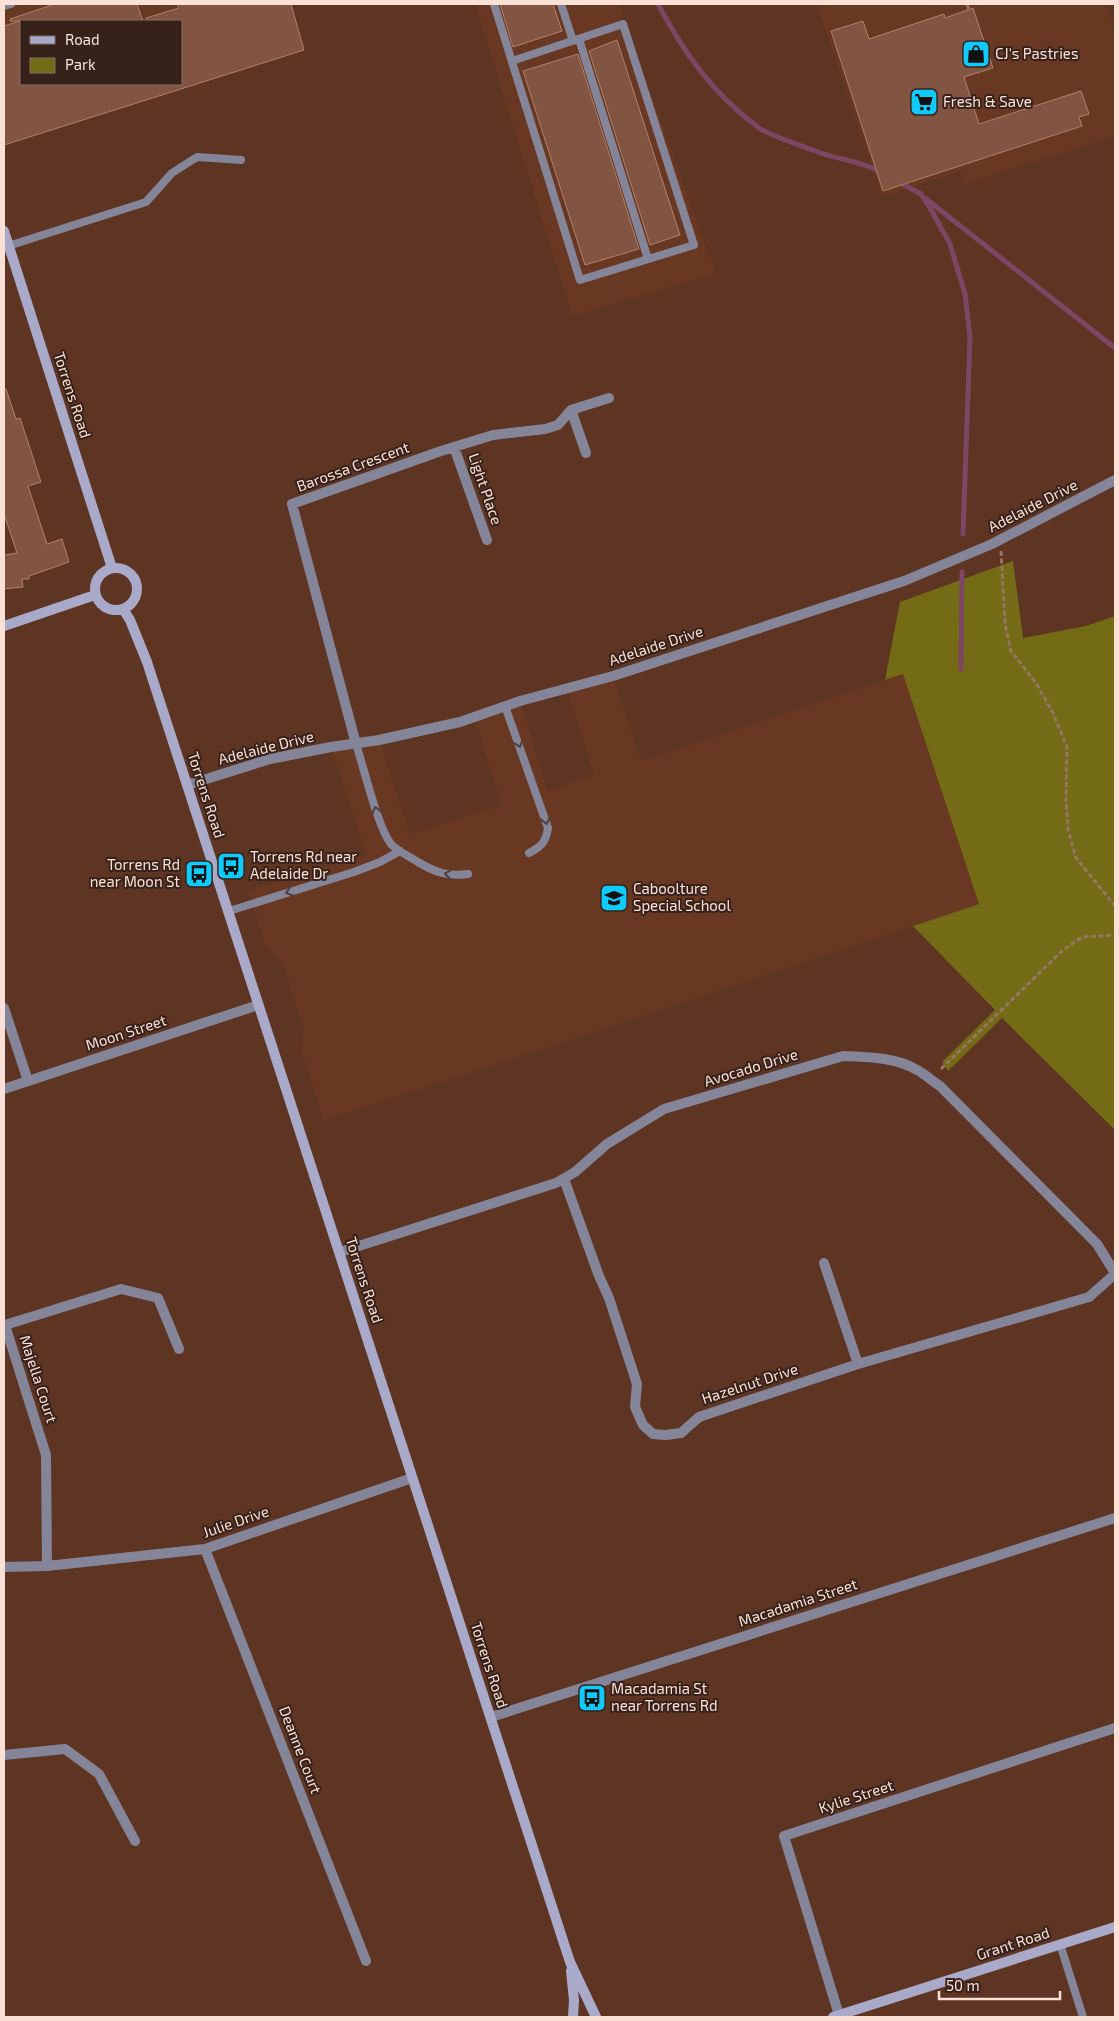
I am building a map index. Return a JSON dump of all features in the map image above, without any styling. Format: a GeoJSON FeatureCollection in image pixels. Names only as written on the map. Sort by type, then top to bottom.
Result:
{"type":"FeatureCollection","features":[{"type":"Feature","properties":{"kind":"main road","name":"Torrens Road"},"geometry":{"type":"LineString","coordinates":[[4,231],[112,568]]}},
{"type":"Feature","properties":{"kind":"main road"},"geometry":{"type":"LineString","coordinates":[[112,568],[126,570],[135,580],[136,593],[134,600],[123,608],[116,610],[103,606],[95,594],[94,588],[100,574],[112,568]]}},
{"type":"Feature","properties":{"kind":"main road"},"geometry":{"type":"LineString","coordinates":[[4,626],[95,594]]}},
{"type":"Feature","properties":{"kind":"main road","name":"Torrens Road"},"geometry":{"type":"LineString","coordinates":[[123,608],[130,620],[147,662],[570,1962],[596,2017]]}},
{"type":"Feature","properties":{"kind":"main road","name":"Grant Road"},"geometry":{"type":"LineString","coordinates":[[836,2016],[1115,1927]]}},
{"type":"Feature","properties":{"kind":"main road","name":"Torrens Road"},"geometry":{"type":"LineString","coordinates":[[570,1962],[574,2000],[573,2017]]}},
{"type":"Feature","properties":{"kind":"street","name":"Barossa Crescent"},"geometry":{"type":"LineString","coordinates":[[356,744],[292,504],[493,435],[558,425],[571,410],[608,398]]}},
{"type":"Feature","properties":{"kind":"street"},"geometry":{"type":"LineString","coordinates":[[571,410],[586,453]]}},
{"type":"Feature","properties":{"kind":"street","name":"Light Place"},"geometry":{"type":"LineString","coordinates":[[454,447],[487,540]]}},
{"type":"Feature","properties":{"kind":"street","name":"Adelaide Drive"},"geometry":{"type":"LineString","coordinates":[[187,785],[270,759],[356,744],[460,722],[505,706],[613,676],[927,573],[992,544],[1115,480]]}},
{"type":"Feature","properties":{"kind":"street","name":"Moon Street"},"geometry":{"type":"LineString","coordinates":[[4,1089],[258,1005]]}},
{"type":"Feature","properties":{"kind":"street"},"geometry":{"type":"LineString","coordinates":[[4,1008],[28,1081]]}},
{"type":"Feature","properties":{"kind":"street","name":"Avocado Drive"},"geometry":{"type":"LineString","coordinates":[[340,1252],[564,1179],[607,1144],[664,1110],[844,1056],[874,1057],[901,1063],[916,1069],[940,1086],[1097,1244],[1115,1273]]}},
{"type":"Feature","properties":{"kind":"street","name":"Hazelnut Drive"},"geometry":{"type":"LineString","coordinates":[[564,1179],[599,1276],[609,1298],[637,1384],[635,1407],[643,1425],[653,1434],[681,1433],[699,1417],[858,1364],[1089,1297],[1115,1273]]}},
{"type":"Feature","properties":{"kind":"street"},"geometry":{"type":"LineString","coordinates":[[824,1263],[858,1364]]}},
{"type":"Feature","properties":{"kind":"street","name":"Majella Court"},"geometry":{"type":"LineString","coordinates":[[47,1566],[46,1455],[5,1325],[121,1289],[158,1298],[179,1349]]}},
{"type":"Feature","properties":{"kind":"street","name":"Julie Drive"},"geometry":{"type":"LineString","coordinates":[[4,1567],[47,1566],[205,1549],[412,1478]]}},
{"type":"Feature","properties":{"kind":"street","name":"Macadamia Street"},"geometry":{"type":"LineString","coordinates":[[491,1717],[1115,1518]]}},
{"type":"Feature","properties":{"kind":"street","name":"Deanne Court"},"geometry":{"type":"LineString","coordinates":[[205,1549],[366,1961]]}},
{"type":"Feature","properties":{"kind":"street","name":"Kylie Street"},"geometry":{"type":"LineString","coordinates":[[836,2016],[784,1836],[1115,1728]]}},
{"type":"Feature","properties":{"kind":"street"},"geometry":{"type":"LineString","coordinates":[[4,1755],[66,1750],[99,1774],[135,1841]]}},
{"type":"Feature","properties":{"kind":"lane"},"geometry":{"type":"LineString","coordinates":[[4,6],[11,4]]}},
{"type":"Feature","properties":{"kind":"lane"},"geometry":{"type":"LineString","coordinates":[[494,4],[580,280],[694,245],[623,24],[512,61]]}},
{"type":"Feature","properties":{"kind":"lane"},"geometry":{"type":"LineString","coordinates":[[561,4],[576,40],[648,259]]}},
{"type":"Feature","properties":{"kind":"lane"},"geometry":{"type":"LineString","coordinates":[[8,246],[146,202],[172,173],[197,157],[241,160]]}},
{"type":"Feature","properties":{"kind":"lane"},"geometry":{"type":"LineString","coordinates":[[505,706],[548,828],[546,840],[542,845],[529,853]]}},
{"type":"Feature","properties":{"kind":"lane"},"geometry":{"type":"LineString","coordinates":[[356,744],[381,826],[391,844],[428,869],[442,874],[457,876],[468,874]]}},
{"type":"Feature","properties":{"kind":"lane"},"geometry":{"type":"LineString","coordinates":[[229,911],[354,872],[380,862],[400,851]]}},
{"type":"Feature","properties":{"kind":"lane"},"geometry":{"type":"LineString","coordinates":[[1060,1944],[1083,2017]]}},
{"type":"Feature","properties":{"kind":"path"},"geometry":{"type":"LineString","coordinates":[[967,4],[969,10]]}},
{"type":"Feature","properties":{"kind":"path"},"geometry":{"type":"LineString","coordinates":[[1001,550],[1005,624],[1011,651],[1036,683],[1053,712],[1067,747],[1066,800],[1068,829],[1076,858],[1115,906]]}},
{"type":"Feature","properties":{"kind":"path"},"geometry":{"type":"LineString","coordinates":[[941,1069],[1062,951],[1082,937],[1115,935]]}},
{"type":"Feature","properties":{"kind":"shaded area"},"geometry":{"type":"Polygon","coordinates":[[[4,4],[192,4],[140,20],[20,20],[20,59],[4,65],[4,4]]]}},
{"type":"Feature","properties":{"kind":"shaded area"},"geometry":{"type":"Polygon","coordinates":[[[475,4],[619,4],[716,274],[572,316],[475,4]]]}},
{"type":"Feature","properties":{"kind":"shaded area"},"geometry":{"type":"Polygon","coordinates":[[[817,4],[1106,4],[1115,29],[1115,136],[965,184],[960,171],[882,197],[817,4]]]}},
{"type":"Feature","properties":{"kind":"shaded area","name":"Caboolture Special School"},"geometry":{"type":"Polygon","coordinates":[[[903,674],[980,904],[324,1121],[302,1053],[304,1030],[283,965],[265,944],[248,891],[366,854],[331,747],[379,740],[410,834],[502,805],[474,717],[520,701],[548,791],[594,775],[566,687],[613,676],[641,761],[903,674]]]}},
{"type":"Feature","properties":{"kind":"green space"},"geometry":{"type":"Polygon","coordinates":[[[1013,561],[1023,638],[1086,626],[1115,616],[1115,1130],[1002,1018],[948,1071],[942,1062],[995,1010],[913,926],[979,904],[903,674],[885,680],[900,602],[1013,561]]]}},
{"type":"Feature","properties":{"kind":"building"},"geometry":{"type":"Polygon","coordinates":[[[55,4],[137,4],[143,20],[10,21],[10,19],[55,4]]]}},
{"type":"Feature","properties":{"kind":"building"},"geometry":{"type":"Polygon","coordinates":[[[177,4],[291,4],[304,50],[4,145],[4,26],[20,21],[20,85],[182,85],[182,20],[147,20],[146,18],[179,8],[177,4]]]}},
{"type":"Feature","properties":{"kind":"building"},"geometry":{"type":"Polygon","coordinates":[[[500,4],[553,4],[562,31],[513,47],[500,4]]]}},
{"type":"Feature","properties":{"kind":"building"},"geometry":{"type":"Polygon","coordinates":[[[973,8],[993,68],[964,77],[979,124],[1081,91],[1089,114],[1079,117],[1082,126],[883,191],[831,31],[863,21],[869,39],[944,14],[945,18],[973,8]]]}},
{"type":"Feature","properties":{"kind":"building"},"geometry":{"type":"Polygon","coordinates":[[[617,40],[680,235],[650,245],[589,51],[617,40]]]}},
{"type":"Feature","properties":{"kind":"building"},"geometry":{"type":"Polygon","coordinates":[[[578,54],[639,249],[585,265],[523,71],[578,54]]]}},
{"type":"Feature","properties":{"kind":"building"},"geometry":{"type":"Polygon","coordinates":[[[6,389],[16,419],[20,418],[41,482],[28,486],[47,544],[62,539],[69,562],[29,576],[29,579],[22,579],[23,587],[4,589],[4,555],[17,553],[4,514],[4,390],[6,389]]]}},
{"type":"Feature","properties":{"kind":"waterway"},"geometry":{"type":"LineString","coordinates":[[658,4],[678,39],[701,72],[727,101],[759,128],[815,151],[865,165],[881,172]]}},
{"type":"Feature","properties":{"kind":"waterway"},"geometry":{"type":"LineString","coordinates":[[897,181],[921,194],[929,206],[950,244],[965,294],[970,337],[963,534]]}},
{"type":"Feature","properties":{"kind":"waterway"},"geometry":{"type":"LineString","coordinates":[[925,198],[1115,348]]}},
{"type":"Feature","properties":{"kind":"waterway"},"geometry":{"type":"LineString","coordinates":[[961,669],[962,572]]}},
{"type":"Feature","properties":{"kind":"place","name":"CJ's Pastries"},"geometry":{"type":"Point","coordinates":[976,54]}},
{"type":"Feature","properties":{"kind":"place","name":"Fresh & Save"},"geometry":{"type":"Point","coordinates":[924,102]}},
{"type":"Feature","properties":{"kind":"place","name":"Torrens Rd near Adelaide Dr"},"geometry":{"type":"Point","coordinates":[231,866]}},
{"type":"Feature","properties":{"kind":"place","name":"Torrens Rd near Moon St"},"geometry":{"type":"Point","coordinates":[199,874]}},
{"type":"Feature","properties":{"kind":"place","name":"Caboolture Special School"},"geometry":{"type":"Point","coordinates":[614,898]}},
{"type":"Feature","properties":{"kind":"place","name":"Macadamia St near Torrens Rd"},"geometry":{"type":"Point","coordinates":[592,1698]}}]}
